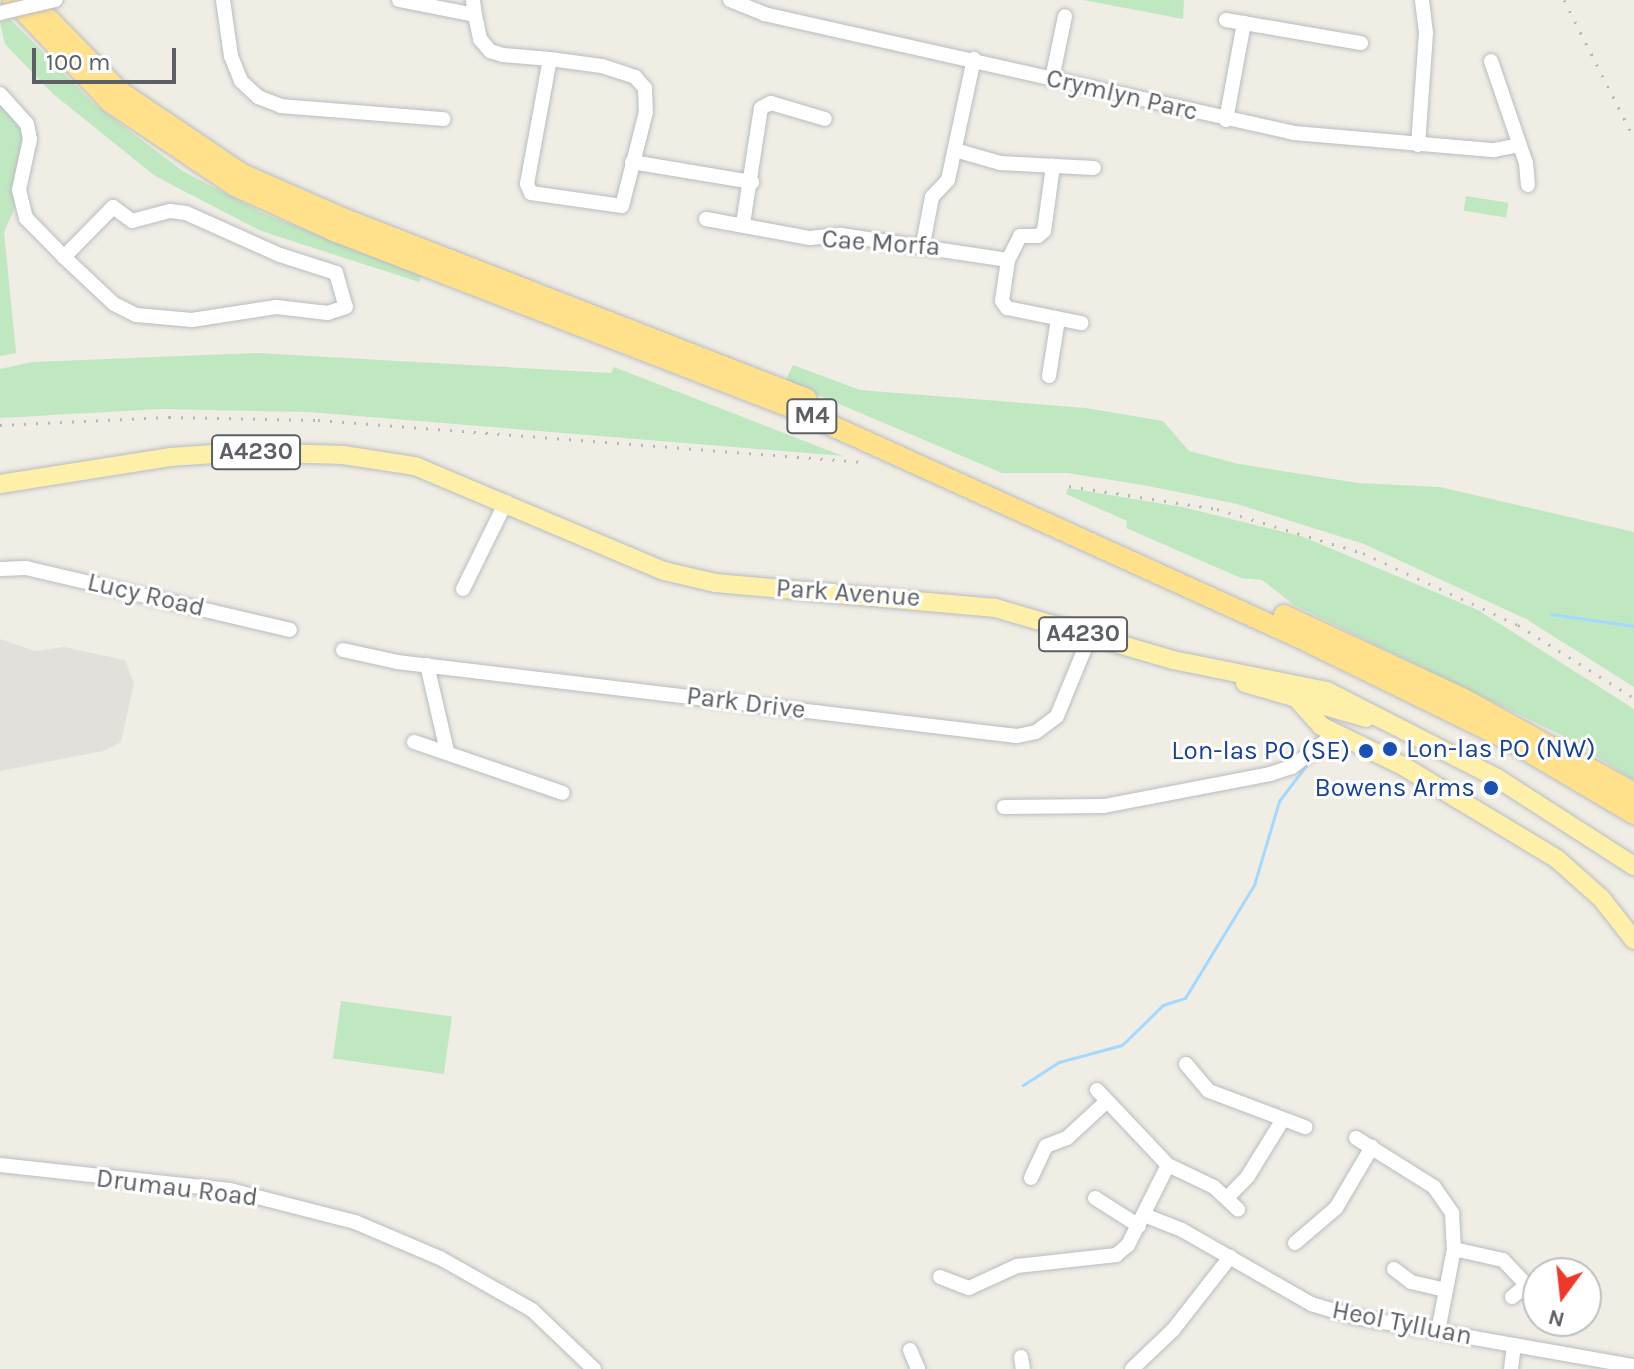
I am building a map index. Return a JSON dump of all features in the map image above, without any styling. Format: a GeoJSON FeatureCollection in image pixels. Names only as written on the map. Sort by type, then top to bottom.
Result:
{"type":"FeatureCollection","features":[{"type":"Feature","properties":{"kind":"highway","name":"M4"},"geometry":{"type":"LineString","coordinates":[[13,0],[110,102],[235,186],[334,231],[815,417],[1300,638],[1512,742],[1634,814]]}},
{"type":"Feature","properties":{"kind":"highway","name":"M4"},"geometry":{"type":"LineString","coordinates":[[31,0],[119,91],[242,174],[340,217],[783,388],[1464,699],[1634,793]]}},
{"type":"Feature","properties":{"kind":"main road","name":"A4230"},"geometry":{"type":"LineString","coordinates":[[0,484],[170,457],[297,452],[415,466],[506,502]]}},
{"type":"Feature","properties":{"kind":"main road","name":"Park Avenue"},"geometry":{"type":"LineString","coordinates":[[506,502],[608,550],[716,583],[969,603],[1302,692]]}},
{"type":"Feature","properties":{"kind":"main road","name":"A4230"},"geometry":{"type":"LineString","coordinates":[[1302,692],[1341,696],[1456,756],[1634,866]]}},
{"type":"Feature","properties":{"kind":"main road"},"geometry":{"type":"LineString","coordinates":[[1302,692],[1324,707],[1336,733]]}},
{"type":"Feature","properties":{"kind":"main road"},"geometry":{"type":"LineString","coordinates":[[1302,692],[1313,720],[1439,787],[1557,859],[1601,898],[1634,940]]}},
{"type":"Feature","properties":{"kind":"main road","name":"A4230"},"geometry":{"type":"LineString","coordinates":[[1324,707],[1392,725]]}},
{"type":"Feature","properties":{"kind":"main road"},"geometry":{"type":"LineString","coordinates":[[1439,787],[1456,756]]}},
{"type":"Feature","properties":{"kind":"street"},"geometry":{"type":"LineString","coordinates":[[0,13],[55,0]]}},
{"type":"Feature","properties":{"kind":"street"},"geometry":{"type":"LineString","coordinates":[[223,0],[231,56],[241,81],[258,97],[281,106],[443,119]]}},
{"type":"Feature","properties":{"kind":"street","name":"Crymlyn Parc"},"geometry":{"type":"LineString","coordinates":[[730,0],[764,14],[974,59],[1226,120],[1335,139],[1494,150],[1520,145]]}},
{"type":"Feature","properties":{"kind":"street"},"geometry":{"type":"LineString","coordinates":[[1418,145],[1426,33],[1422,0]]}},
{"type":"Feature","properties":{"kind":"street"},"geometry":{"type":"LineString","coordinates":[[409,1],[474,7],[480,39],[490,51],[550,59],[624,71],[645,88],[646,112],[622,206],[531,193],[526,174],[539,136],[550,59]]}},
{"type":"Feature","properties":{"kind":"street"},"geometry":{"type":"LineString","coordinates":[[1052,79],[1065,16]]}},
{"type":"Feature","properties":{"kind":"street"},"geometry":{"type":"LineString","coordinates":[[1226,20],[1361,43]]}},
{"type":"Feature","properties":{"kind":"street"},"geometry":{"type":"LineString","coordinates":[[1226,120],[1244,23]]}},
{"type":"Feature","properties":{"kind":"street"},"geometry":{"type":"LineString","coordinates":[[923,244],[927,210],[948,180],[974,59]]}},
{"type":"Feature","properties":{"kind":"street"},"geometry":{"type":"LineString","coordinates":[[1491,61],[1520,145],[1528,185]]}},
{"type":"Feature","properties":{"kind":"street"},"geometry":{"type":"LineString","coordinates":[[0,94],[27,124],[30,139],[19,190],[26,218],[64,257],[114,304],[136,315],[192,320],[276,307],[328,313],[346,307],[336,273],[280,255],[179,211],[132,221],[113,207],[64,257]]}},
{"type":"Feature","properties":{"kind":"street"},"geometry":{"type":"LineString","coordinates":[[743,224],[752,182],[761,108],[771,103],[825,119]]}},
{"type":"Feature","properties":{"kind":"street"},"geometry":{"type":"LineString","coordinates":[[955,150],[1000,163],[1094,168]]}},
{"type":"Feature","properties":{"kind":"street"},"geometry":{"type":"LineString","coordinates":[[632,162],[752,182]]}},
{"type":"Feature","properties":{"kind":"street"},"geometry":{"type":"LineString","coordinates":[[1053,166],[1041,235],[1020,236],[1008,260],[1002,301],[1007,308],[1081,323]]}},
{"type":"Feature","properties":{"kind":"street","name":"Cae Morfa"},"geometry":{"type":"LineString","coordinates":[[706,219],[810,238],[841,235],[923,244],[1008,260]]}},
{"type":"Feature","properties":{"kind":"street"},"geometry":{"type":"LineString","coordinates":[[1049,376],[1058,319]]}},
{"type":"Feature","properties":{"kind":"street"},"geometry":{"type":"LineString","coordinates":[[463,589],[506,502]]}},
{"type":"Feature","properties":{"kind":"street","name":"Lucy Road"},"geometry":{"type":"LineString","coordinates":[[0,569],[26,568],[290,630]]}},
{"type":"Feature","properties":{"kind":"street","name":"Park Drive"},"geometry":{"type":"LineString","coordinates":[[343,650],[427,665],[1017,736],[1036,732],[1057,716],[1090,636]]}},
{"type":"Feature","properties":{"kind":"street"},"geometry":{"type":"LineString","coordinates":[[427,665],[447,751]]}},
{"type":"Feature","properties":{"kind":"street"},"geometry":{"type":"LineString","coordinates":[[1004,807],[1104,806],[1270,774],[1292,767],[1336,733]]}},
{"type":"Feature","properties":{"kind":"street"},"geometry":{"type":"LineString","coordinates":[[414,742],[563,793]]}},
{"type":"Feature","properties":{"kind":"street"},"geometry":{"type":"LineString","coordinates":[[1186,1064],[1209,1091],[1282,1121],[1305,1127]]}},
{"type":"Feature","properties":{"kind":"street"},"geometry":{"type":"LineString","coordinates":[[1031,1178],[1046,1146],[1067,1138],[1102,1095],[1168,1165],[1228,1197],[1238,1209]]}},
{"type":"Feature","properties":{"kind":"street"},"geometry":{"type":"LineString","coordinates":[[1228,1197],[1248,1176],[1282,1121]]}},
{"type":"Feature","properties":{"kind":"street"},"geometry":{"type":"LineString","coordinates":[[1356,1138],[1434,1187],[1452,1213],[1454,1249],[1438,1331]]}},
{"type":"Feature","properties":{"kind":"street"},"geometry":{"type":"LineString","coordinates":[[1295,1243],[1336,1208],[1372,1147]]}},
{"type":"Feature","properties":{"kind":"street","name":"Drumau Road"},"geometry":{"type":"LineString","coordinates":[[0,1165],[76,1177],[230,1190],[355,1222],[440,1258],[532,1310],[594,1369]]}},
{"type":"Feature","properties":{"kind":"street"},"geometry":{"type":"LineString","coordinates":[[940,1277],[969,1288],[1029,1263],[1116,1255],[1141,1220],[1168,1165]]}},
{"type":"Feature","properties":{"kind":"street","name":"Heol Tylluan"},"geometry":{"type":"LineString","coordinates":[[1095,1198],[1106,1210],[1141,1220],[1230,1257],[1311,1304],[1438,1331],[1634,1366]]}},
{"type":"Feature","properties":{"kind":"street"},"geometry":{"type":"LineString","coordinates":[[1454,1249],[1503,1260],[1522,1280]]}},
{"type":"Feature","properties":{"kind":"street"},"geometry":{"type":"LineString","coordinates":[[1132,1369],[1173,1330],[1230,1257]]}},
{"type":"Feature","properties":{"kind":"street"},"geometry":{"type":"LineString","coordinates":[[1394,1269],[1411,1282],[1445,1290]]}},
{"type":"Feature","properties":{"kind":"street"},"geometry":{"type":"LineString","coordinates":[[1512,1297],[1522,1289]]}},
{"type":"Feature","properties":{"kind":"street"},"geometry":{"type":"LineString","coordinates":[[1511,1369],[1514,1345]]}},
{"type":"Feature","properties":{"kind":"street"},"geometry":{"type":"LineString","coordinates":[[910,1350],[918,1369]]}},
{"type":"Feature","properties":{"kind":"shaded area"},"geometry":{"type":"Polygon","coordinates":[[[0,639],[35,651],[64,647],[125,660],[134,683],[121,742],[103,751],[0,771],[0,639]]]}},
{"type":"Feature","properties":{"kind":"green space"},"geometry":{"type":"Polygon","coordinates":[[[1083,0],[1184,0],[1183,19],[1083,0]]]}},
{"type":"Feature","properties":{"kind":"green space"},"geometry":{"type":"Polygon","coordinates":[[[10,19],[94,104],[184,172],[265,214],[422,275],[419,282],[261,231],[155,176],[52,93],[5,44],[0,22],[10,19]]]}},
{"type":"Feature","properties":{"kind":"green space"},"geometry":{"type":"Polygon","coordinates":[[[0,100],[18,120],[23,141],[14,210],[4,232],[16,353],[0,356],[0,100]]]}},
{"type":"Feature","properties":{"kind":"green space"},"geometry":{"type":"Polygon","coordinates":[[[1466,196],[1508,203],[1506,218],[1464,211],[1466,196]]]}},
{"type":"Feature","properties":{"kind":"green space"},"geometry":{"type":"Polygon","coordinates":[[[256,353],[611,373],[614,367],[843,456],[309,412],[161,409],[0,418],[0,369],[32,362],[256,353]]]}},
{"type":"Feature","properties":{"kind":"green space"},"geometry":{"type":"Polygon","coordinates":[[[793,365],[860,390],[1086,408],[1163,421],[1189,451],[1239,464],[1358,483],[1440,487],[1634,532],[1634,687],[1526,619],[1364,544],[1237,504],[1148,486],[1068,473],[1002,473],[785,381],[793,365]]]}},
{"type":"Feature","properties":{"kind":"green space"},"geometry":{"type":"Polygon","coordinates":[[[1068,488],[1182,507],[1301,536],[1478,610],[1634,709],[1634,780],[1567,738],[1294,605],[1262,580],[1241,578],[1126,528],[1127,521],[1066,494],[1068,488]]]}},
{"type":"Feature","properties":{"kind":"green space"},"geometry":{"type":"Polygon","coordinates":[[[341,1001],[452,1017],[444,1074],[333,1058],[341,1001]]]}},
{"type":"Feature","properties":{"kind":"waterway"},"geometry":{"type":"LineString","coordinates":[[1551,614],[1634,626]]}},
{"type":"Feature","properties":{"kind":"waterway"},"geometry":{"type":"LineString","coordinates":[[1023,1085],[1059,1062],[1122,1045],[1163,1005],[1185,998],[1254,885],[1279,801],[1307,764]]}},
{"type":"Feature","properties":{"kind":"railway"},"geometry":{"type":"LineString","coordinates":[[1564,0],[1634,138]]}},
{"type":"Feature","properties":{"kind":"railway"},"geometry":{"type":"LineString","coordinates":[[0,425],[169,417],[318,420],[864,462]]}},
{"type":"Feature","properties":{"kind":"railway"},"geometry":{"type":"LineString","coordinates":[[1069,486],[1217,509],[1363,553],[1518,625],[1634,698]]}},
{"type":"Feature","properties":{"kind":"place","name":"Lon-las PO (NW)"},"geometry":{"type":"Point","coordinates":[1390,749]}},
{"type":"Feature","properties":{"kind":"place","name":"Lon-las PO (SE)"},"geometry":{"type":"Point","coordinates":[1366,751]}},
{"type":"Feature","properties":{"kind":"place","name":"Bowens Arms"},"geometry":{"type":"Point","coordinates":[1491,788]}}]}
